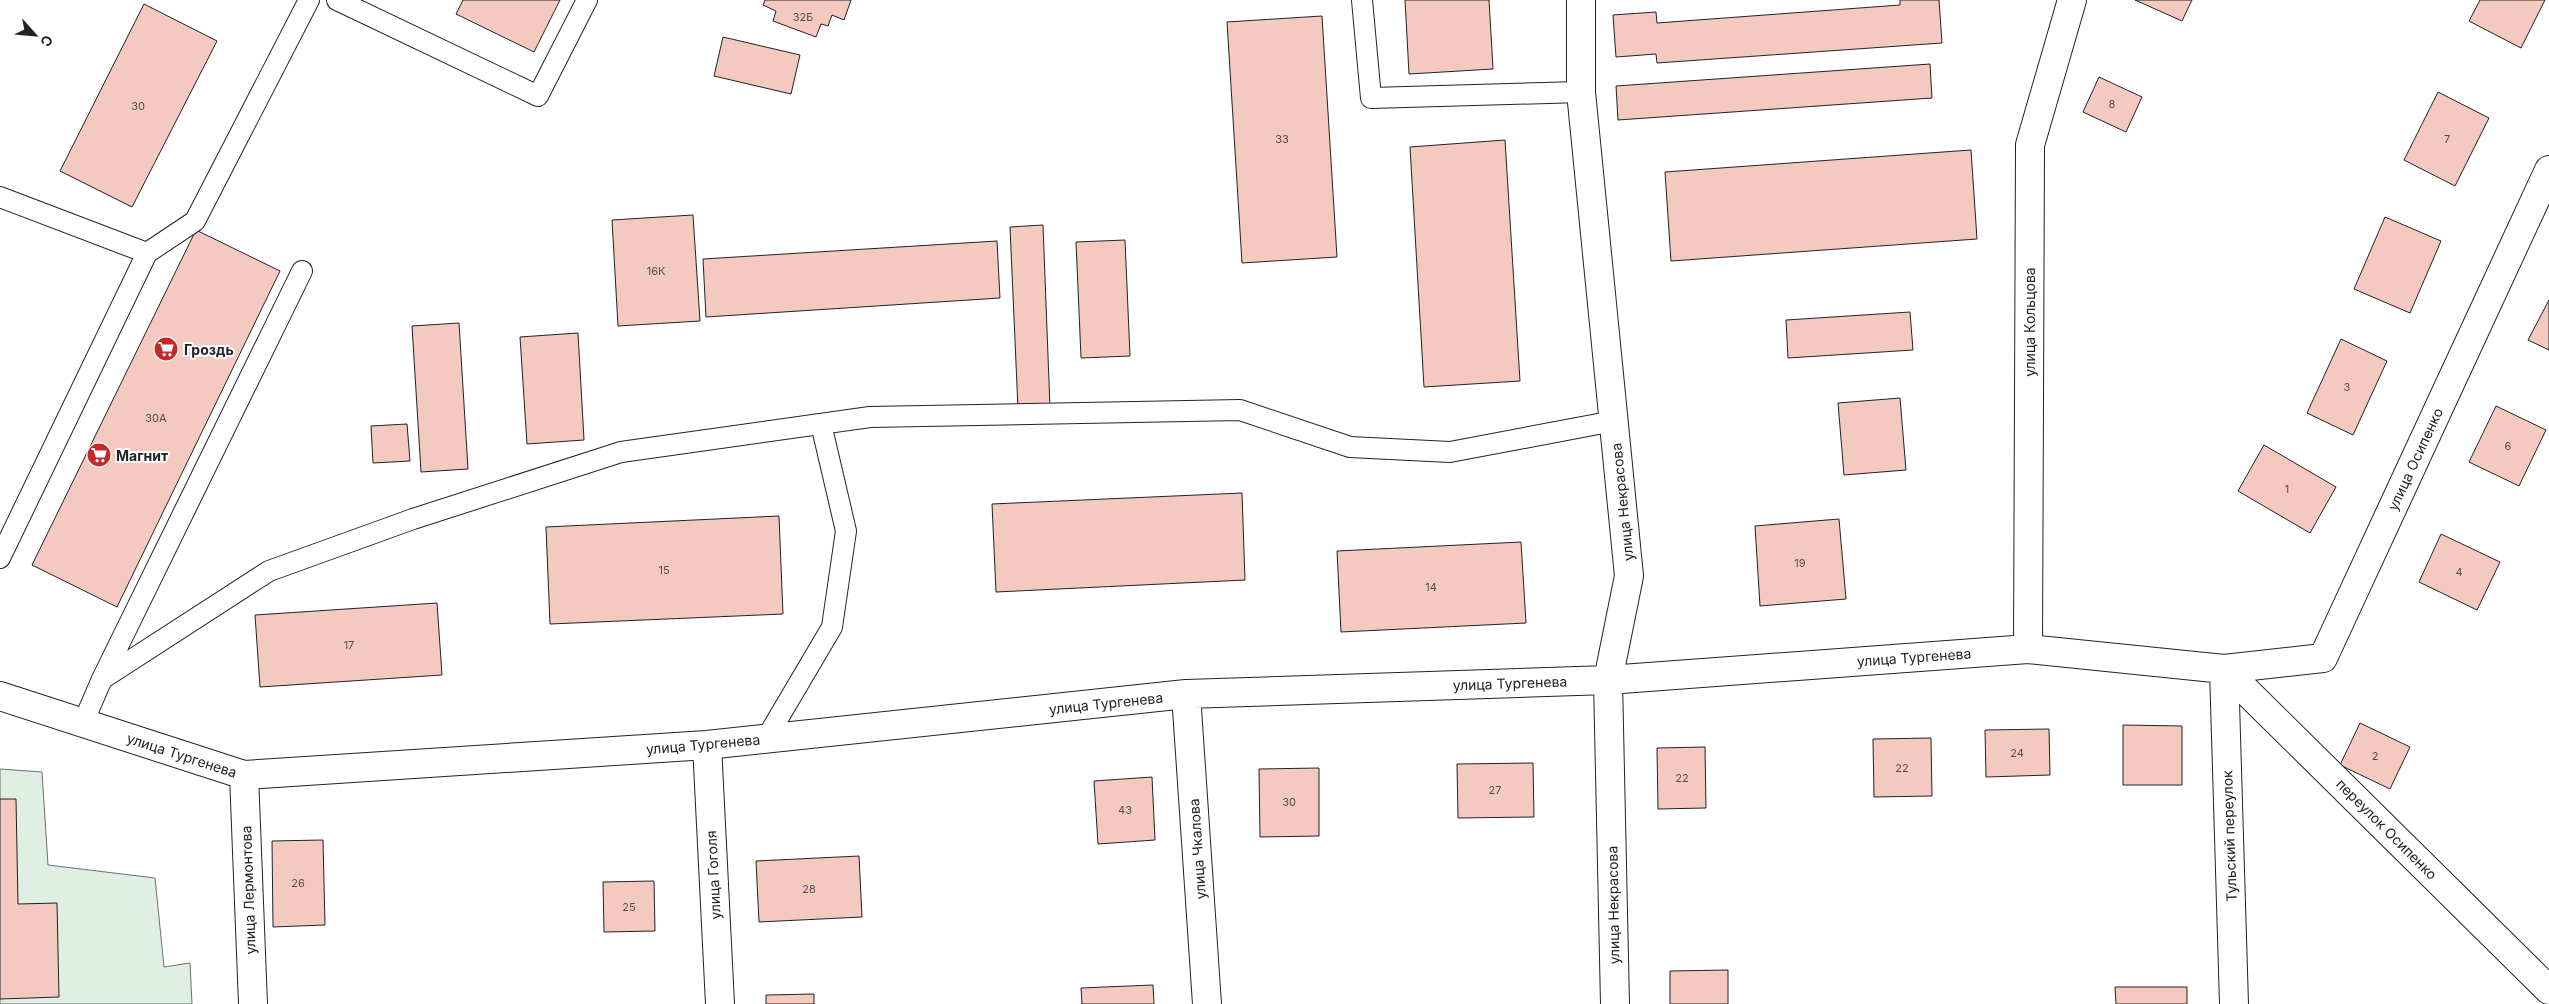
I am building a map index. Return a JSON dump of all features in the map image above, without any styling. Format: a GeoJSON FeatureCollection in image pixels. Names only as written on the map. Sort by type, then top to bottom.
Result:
{"type":"FeatureCollection","features":[{"type":"Feature","properties":{"kind":"street","name":"улица Некрасова"},"geometry":{"type":"LineString","coordinates":[[1581,0],[1581,92],[1629,576],[1608,680],[1615,1004]]}},
{"type":"Feature","properties":{"kind":"street","name":"улица Кольцова"},"geometry":{"type":"LineString","coordinates":[[2028,649],[2030,145],[2070,2]]}},
{"type":"Feature","properties":{"kind":"street","name":"улица Осипенко"},"geometry":{"type":"LineString","coordinates":[[2224,669],[2323,658],[2549,170]]}},
{"type":"Feature","properties":{"kind":"street","name":"улица Тургенева"},"geometry":{"type":"LineString","coordinates":[[0,696],[244,775],[707,745],[1186,694],[1608,680],[2028,649],[2224,669]]}},
{"type":"Feature","properties":{"kind":"street","name":"переулок Осипенко"},"geometry":{"type":"LineString","coordinates":[[2224,669],[2549,990]]}},
{"type":"Feature","properties":{"kind":"street","name":"Тульский переулок"},"geometry":{"type":"LineString","coordinates":[[2224,669],[2234,1004]]}},
{"type":"Feature","properties":{"kind":"street","name":"улица Чкалова"},"geometry":{"type":"LineString","coordinates":[[1186,694],[1207,1004]]}},
{"type":"Feature","properties":{"kind":"street","name":"улица Гоголя"},"geometry":{"type":"LineString","coordinates":[[707,745],[720,1004]]}},
{"type":"Feature","properties":{"kind":"street","name":"улица Лермонтова"},"geometry":{"type":"LineString","coordinates":[[244,775],[252,1004]]}},
{"type":"Feature","properties":{"kind":"lane"},"geometry":{"type":"LineString","coordinates":[[0,558],[147,253],[195,221],[310,0]]}},
{"type":"Feature","properties":{"kind":"lane"},"geometry":{"type":"LineString","coordinates":[[337,0],[538,96],[587,0]]}},
{"type":"Feature","properties":{"kind":"lane"},"geometry":{"type":"LineString","coordinates":[[1362,0],[1372,98],[1581,92]]}},
{"type":"Feature","properties":{"kind":"lane"},"geometry":{"type":"LineString","coordinates":[[0,197],[147,253]]}},
{"type":"Feature","properties":{"kind":"lane"},"geometry":{"type":"LineString","coordinates":[[83,723],[102,679],[302,271]]}},
{"type":"Feature","properties":{"kind":"lane"},"geometry":{"type":"LineString","coordinates":[[102,679],[269,571],[413,519],[621,452],[870,417],[1240,410],[1350,447],[1450,452],[1614,421]]}},
{"type":"Feature","properties":{"kind":"lane"},"geometry":{"type":"LineString","coordinates":[[766,739],[832,627],[846,531],[821,424]]}},
{"type":"Feature","properties":{"kind":"green space"},"geometry":{"type":"Polygon","coordinates":[[[0,769],[42,772],[48,865],[155,878],[164,967],[190,963],[192,1004],[0,1004],[0,769]]]}},
{"type":"Feature","properties":{"kind":"building"},"geometry":{"type":"Polygon","coordinates":[[[463,0],[560,0],[534,52],[456,14],[463,0]]]}},
{"type":"Feature","properties":{"kind":"building"},"geometry":{"type":"Polygon","coordinates":[[[765,0],[851,0],[844,20],[832,15],[828,26],[821,24],[816,37],[773,21],[776,11],[763,5],[765,0]]]}},
{"type":"Feature","properties":{"kind":"building"},"geometry":{"type":"Polygon","coordinates":[[[1405,0],[1489,0],[1493,69],[1409,74],[1405,0]]]}},
{"type":"Feature","properties":{"kind":"building"},"geometry":{"type":"Polygon","coordinates":[[[1900,0],[1939,0],[1942,43],[1657,63],[1656,54],[1616,57],[1613,15],[1656,12],[1657,23],[1900,5],[1900,0]]]}},
{"type":"Feature","properties":{"kind":"building"},"geometry":{"type":"Polygon","coordinates":[[[2135,0],[2192,0],[2182,21],[2135,0]]]}},
{"type":"Feature","properties":{"kind":"building"},"geometry":{"type":"Polygon","coordinates":[[[2480,0],[2545,0],[2521,48],[2469,21],[2480,0]]]}},
{"type":"Feature","properties":{"kind":"building"},"geometry":{"type":"Polygon","coordinates":[[[144,4],[217,41],[132,207],[60,171],[144,4]]]}},
{"type":"Feature","properties":{"kind":"building"},"geometry":{"type":"Polygon","coordinates":[[[1322,16],[1337,257],[1242,263],[1227,22],[1322,16]]]}},
{"type":"Feature","properties":{"kind":"building"},"geometry":{"type":"Polygon","coordinates":[[[723,37],[800,55],[791,94],[714,76],[723,37]]]}},
{"type":"Feature","properties":{"kind":"building"},"geometry":{"type":"Polygon","coordinates":[[[1930,64],[1932,98],[1618,120],[1616,86],[1930,64]]]}},
{"type":"Feature","properties":{"kind":"building"},"geometry":{"type":"Polygon","coordinates":[[[2099,77],[2142,97],[2126,132],[2083,112],[2099,77]]]}},
{"type":"Feature","properties":{"kind":"building"},"geometry":{"type":"Polygon","coordinates":[[[2438,92],[2489,118],[2455,186],[2404,160],[2438,92]]]}},
{"type":"Feature","properties":{"kind":"building"},"geometry":{"type":"Polygon","coordinates":[[[1505,140],[1520,381],[1424,387],[1410,147],[1505,140]]]}},
{"type":"Feature","properties":{"kind":"building"},"geometry":{"type":"Polygon","coordinates":[[[1971,150],[1977,239],[1671,261],[1665,172],[1971,150]]]}},
{"type":"Feature","properties":{"kind":"building"},"geometry":{"type":"Polygon","coordinates":[[[693,215],[700,321],[618,326],[612,220],[693,215]]]}},
{"type":"Feature","properties":{"kind":"building"},"geometry":{"type":"Polygon","coordinates":[[[2385,217],[2441,241],[2410,313],[2354,289],[2385,217]]]}},
{"type":"Feature","properties":{"kind":"building"},"geometry":{"type":"Polygon","coordinates":[[[1043,225],[1050,408],[1018,409],[1010,227],[1043,225]]]}},
{"type":"Feature","properties":{"kind":"building"},"geometry":{"type":"Polygon","coordinates":[[[196,230],[280,271],[117,607],[32,565],[196,230]]]}},
{"type":"Feature","properties":{"kind":"building"},"geometry":{"type":"Polygon","coordinates":[[[1125,240],[1130,356],[1081,358],[1076,242],[1125,240]]]}},
{"type":"Feature","properties":{"kind":"building"},"geometry":{"type":"Polygon","coordinates":[[[997,241],[1000,298],[706,317],[703,259],[997,241]]]}},
{"type":"Feature","properties":{"kind":"building"},"geometry":{"type":"Polygon","coordinates":[[[2549,300],[2549,350],[2528,340],[2549,300]]]}},
{"type":"Feature","properties":{"kind":"building"},"geometry":{"type":"Polygon","coordinates":[[[1910,312],[1913,350],[1788,358],[1786,320],[1910,312]]]}},
{"type":"Feature","properties":{"kind":"building"},"geometry":{"type":"Polygon","coordinates":[[[459,323],[468,469],[421,472],[412,326],[459,323]]]}},
{"type":"Feature","properties":{"kind":"building"},"geometry":{"type":"Polygon","coordinates":[[[578,333],[584,440],[527,444],[520,337],[578,333]]]}},
{"type":"Feature","properties":{"kind":"building"},"geometry":{"type":"Polygon","coordinates":[[[2341,339],[2387,361],[2353,435],[2307,413],[2341,339]]]}},
{"type":"Feature","properties":{"kind":"building"},"geometry":{"type":"Polygon","coordinates":[[[1900,398],[1906,470],[1844,475],[1838,403],[1900,398]]]}},
{"type":"Feature","properties":{"kind":"building"},"geometry":{"type":"Polygon","coordinates":[[[2496,406],[2546,430],[2519,486],[2469,462],[2496,406]]]}},
{"type":"Feature","properties":{"kind":"building"},"geometry":{"type":"Polygon","coordinates":[[[407,424],[410,461],[373,463],[371,426],[407,424]]]}},
{"type":"Feature","properties":{"kind":"building"},"geometry":{"type":"Polygon","coordinates":[[[2264,445],[2336,487],[2310,533],[2238,491],[2264,445]]]}},
{"type":"Feature","properties":{"kind":"building"},"geometry":{"type":"Polygon","coordinates":[[[1242,493],[1245,580],[996,592],[992,504],[1242,493]]]}},
{"type":"Feature","properties":{"kind":"building"},"geometry":{"type":"Polygon","coordinates":[[[779,516],[783,614],[550,624],[546,527],[779,516]]]}},
{"type":"Feature","properties":{"kind":"building"},"geometry":{"type":"Polygon","coordinates":[[[1839,519],[1846,599],[1760,606],[1755,526],[1839,519]]]}},
{"type":"Feature","properties":{"kind":"building"},"geometry":{"type":"Polygon","coordinates":[[[2441,534],[2500,562],[2477,610],[2419,582],[2441,534]]]}},
{"type":"Feature","properties":{"kind":"building"},"geometry":{"type":"Polygon","coordinates":[[[1521,542],[1526,623],[1341,632],[1337,551],[1521,542]]]}},
{"type":"Feature","properties":{"kind":"building"},"geometry":{"type":"Polygon","coordinates":[[[437,603],[442,675],[260,687],[255,615],[437,603]]]}},
{"type":"Feature","properties":{"kind":"building"},"geometry":{"type":"Polygon","coordinates":[[[2360,723],[2410,747],[2390,789],[2340,765],[2360,723]]]}},
{"type":"Feature","properties":{"kind":"building"},"geometry":{"type":"Polygon","coordinates":[[[2123,725],[2182,726],[2182,785],[2123,785],[2123,725]]]}},
{"type":"Feature","properties":{"kind":"building"},"geometry":{"type":"Polygon","coordinates":[[[2049,729],[2050,775],[1986,777],[1985,730],[2049,729]]]}},
{"type":"Feature","properties":{"kind":"building"},"geometry":{"type":"Polygon","coordinates":[[[1931,738],[1932,796],[1874,797],[1873,739],[1931,738]]]}},
{"type":"Feature","properties":{"kind":"building"},"geometry":{"type":"Polygon","coordinates":[[[1705,747],[1706,808],[1658,809],[1657,748],[1705,747]]]}},
{"type":"Feature","properties":{"kind":"building"},"geometry":{"type":"Polygon","coordinates":[[[1533,763],[1534,817],[1458,818],[1457,764],[1533,763]]]}},
{"type":"Feature","properties":{"kind":"building"},"geometry":{"type":"Polygon","coordinates":[[[1319,768],[1319,836],[1260,837],[1259,769],[1319,768]]]}},
{"type":"Feature","properties":{"kind":"building"},"geometry":{"type":"Polygon","coordinates":[[[1152,777],[1155,840],[1098,844],[1094,781],[1152,777]]]}},
{"type":"Feature","properties":{"kind":"building"},"geometry":{"type":"Polygon","coordinates":[[[0,799],[16,799],[18,904],[57,903],[59,997],[0,999],[0,799]]]}},
{"type":"Feature","properties":{"kind":"building"},"geometry":{"type":"Polygon","coordinates":[[[323,840],[325,925],[273,927],[272,841],[323,840]]]}},
{"type":"Feature","properties":{"kind":"building"},"geometry":{"type":"Polygon","coordinates":[[[859,856],[862,917],[759,922],[756,861],[859,856]]]}},
{"type":"Feature","properties":{"kind":"building"},"geometry":{"type":"Polygon","coordinates":[[[654,881],[655,931],[604,932],[603,882],[654,881]]]}},
{"type":"Feature","properties":{"kind":"building"},"geometry":{"type":"Polygon","coordinates":[[[1728,970],[1728,1004],[1670,1004],[1670,971],[1728,970]]]}},
{"type":"Feature","properties":{"kind":"building"},"geometry":{"type":"Polygon","coordinates":[[[1153,985],[1154,1004],[1082,1004],[1081,988],[1153,985]]]}},
{"type":"Feature","properties":{"kind":"building"},"geometry":{"type":"Polygon","coordinates":[[[2115,987],[2187,987],[2187,1004],[2116,1004],[2115,987]]]}},
{"type":"Feature","properties":{"kind":"building"},"geometry":{"type":"Polygon","coordinates":[[[814,994],[814,1004],[766,1004],[766,995],[814,994]]]}},
{"type":"Feature","properties":{"kind":"place","name":"Гроздь"},"geometry":{"type":"Point","coordinates":[166,349]}},
{"type":"Feature","properties":{"kind":"place","name":"Магнит"},"geometry":{"type":"Point","coordinates":[99,455]}}]}
